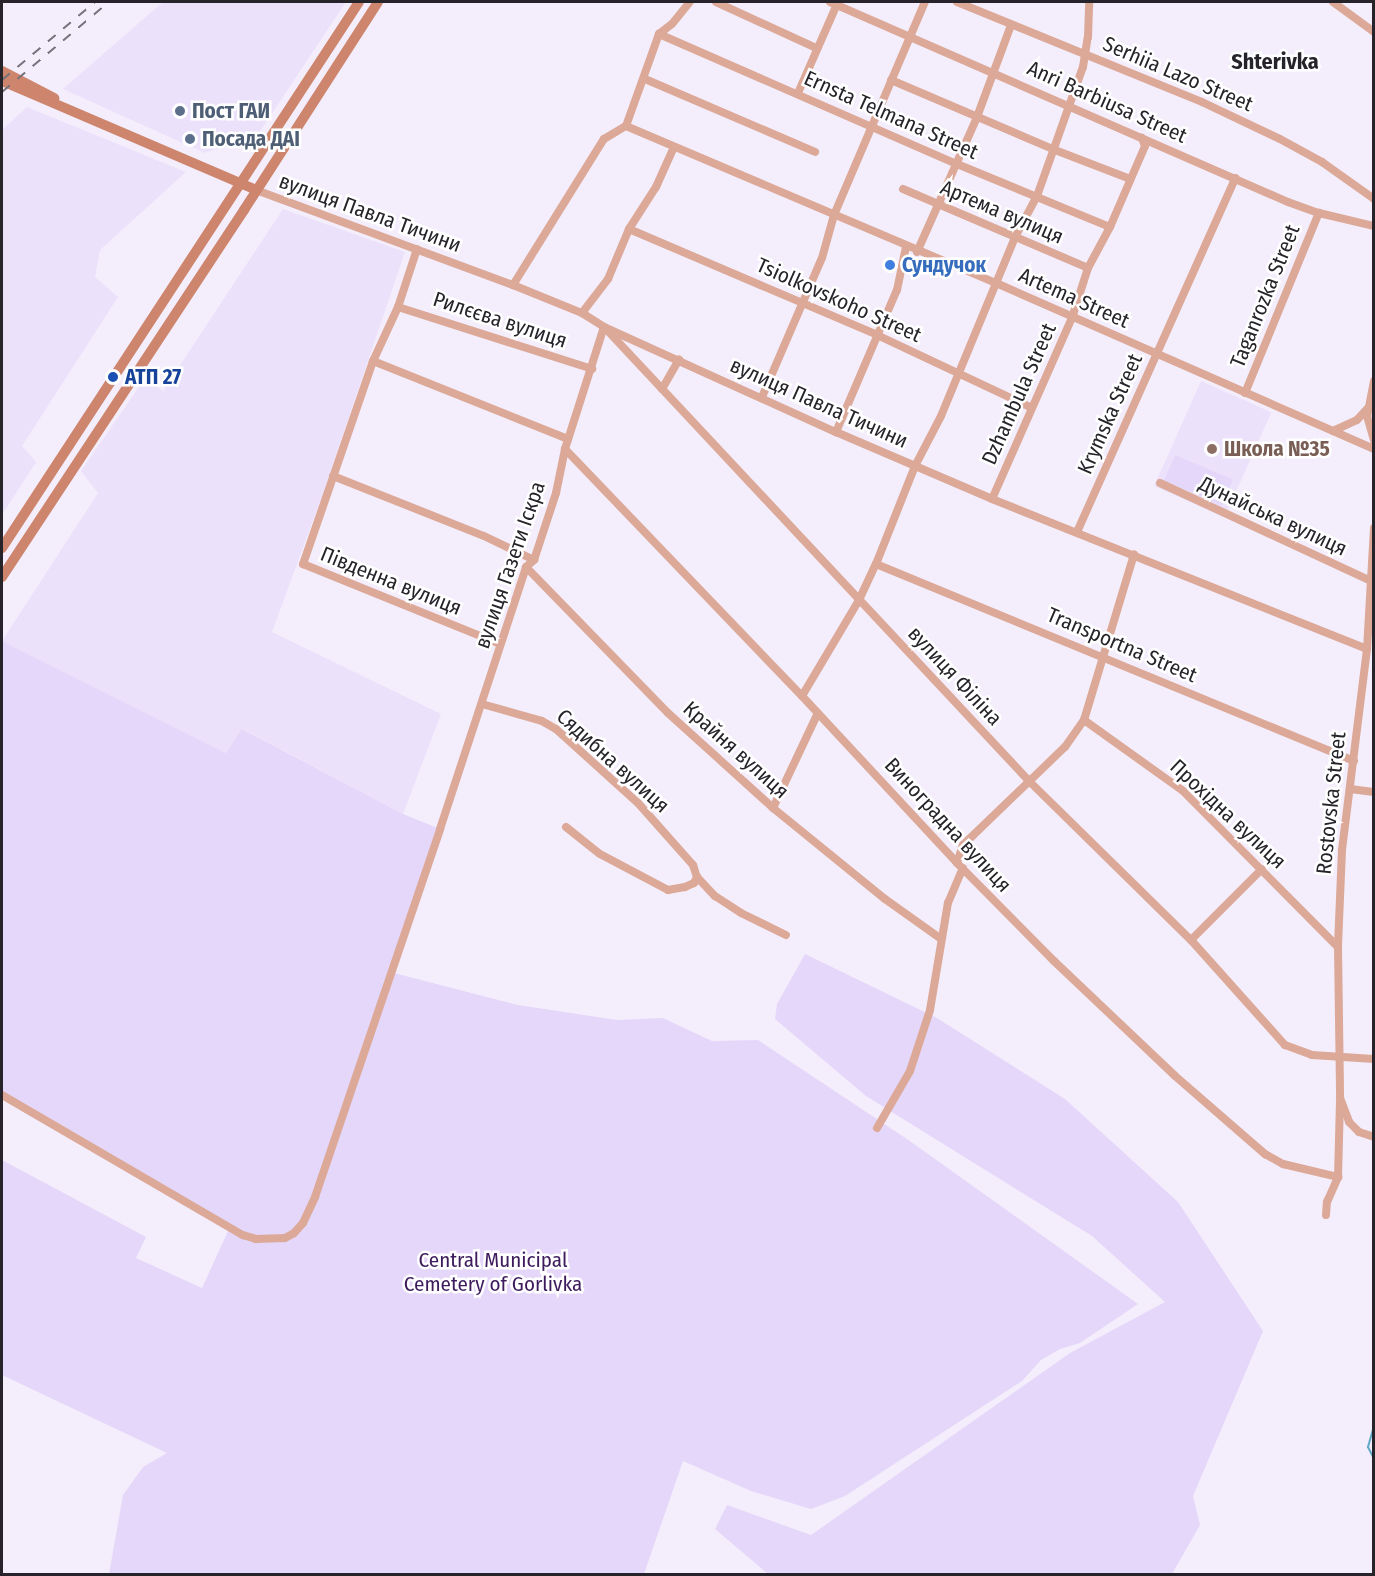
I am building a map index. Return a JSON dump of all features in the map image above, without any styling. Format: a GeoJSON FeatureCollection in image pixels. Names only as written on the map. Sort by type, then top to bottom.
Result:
{"type":"FeatureCollection","features":[{"type":"Feature","properties":{"kind":"main road"},"geometry":{"type":"LineString","coordinates":[[2,548],[359,2]]}},
{"type":"Feature","properties":{"kind":"main road"},"geometry":{"type":"LineString","coordinates":[[2,577],[378,2]]}},
{"type":"Feature","properties":{"kind":"main road"},"geometry":{"type":"LineString","coordinates":[[2,71],[36,87],[72,110]]}},
{"type":"Feature","properties":{"kind":"main road"},"geometry":{"type":"LineString","coordinates":[[2,81],[256,190]]}},
{"type":"Feature","properties":{"kind":"street"},"geometry":{"type":"LineString","coordinates":[[513,285],[604,139],[626,126],[645,79],[659,34],[672,24],[690,2]]}},
{"type":"Feature","properties":{"kind":"street"},"geometry":{"type":"LineString","coordinates":[[716,2],[816,48]]}},
{"type":"Feature","properties":{"kind":"street"},"geometry":{"type":"LineString","coordinates":[[798,93],[835,2]]}},
{"type":"Feature","properties":{"kind":"street","name":"Anri Barbiusa Street"},"geometry":{"type":"LineString","coordinates":[[835,2],[1142,138],[1319,213],[1374,226]]}},
{"type":"Feature","properties":{"kind":"street"},"geometry":{"type":"LineString","coordinates":[[762,397],[822,258],[834,215],[925,2]]}},
{"type":"Feature","properties":{"kind":"street","name":"Serhiia Lazo Street"},"geometry":{"type":"LineString","coordinates":[[957,2],[1202,102],[1322,162],[1374,199]]}},
{"type":"Feature","properties":{"kind":"street"},"geometry":{"type":"LineString","coordinates":[[802,696],[859,600],[876,564],[915,466],[941,416],[1015,237],[1036,196],[1055,150],[1086,54],[1089,2]]}},
{"type":"Feature","properties":{"kind":"street"},"geometry":{"type":"LineString","coordinates":[[1334,2],[1374,32]]}},
{"type":"Feature","properties":{"kind":"street"},"geometry":{"type":"LineString","coordinates":[[917,252],[977,117],[1011,25]]}},
{"type":"Feature","properties":{"kind":"street","name":"Ernsta Telmana Street"},"geometry":{"type":"LineString","coordinates":[[659,34],[957,164],[1110,227]]}},
{"type":"Feature","properties":{"kind":"street"},"geometry":{"type":"LineString","coordinates":[[645,79],[815,152]]}},
{"type":"Feature","properties":{"kind":"street"},"geometry":{"type":"LineString","coordinates":[[891,80],[1055,150],[1130,179]]}},
{"type":"Feature","properties":{"kind":"street","name":"Artema Street"},"geometry":{"type":"LineString","coordinates":[[626,126],[917,252],[996,283],[1374,449]]}},
{"type":"Feature","properties":{"kind":"street","name":"Dzhambula Street"},"geometry":{"type":"LineString","coordinates":[[992,499],[1072,318],[1088,268],[1110,227],[1145,146],[1142,138]]}},
{"type":"Feature","properties":{"kind":"street"},"geometry":{"type":"LineString","coordinates":[[582,313],[608,279],[629,229],[656,187],[675,147]]}},
{"type":"Feature","properties":{"kind":"street","name":"Krymska Street"},"geometry":{"type":"LineString","coordinates":[[1077,532],[1235,178]]}},
{"type":"Feature","properties":{"kind":"street","name":"Артема вулиця"},"geometry":{"type":"LineString","coordinates":[[903,189],[938,206],[1088,268]]}},
{"type":"Feature","properties":{"kind":"street","name":"вулиця Павла Тичини"},"geometry":{"type":"LineString","coordinates":[[256,190],[513,285],[582,313],[604,327],[836,432],[992,499],[1367,649]]}},
{"type":"Feature","properties":{"kind":"street","name":"Taganrozka Street"},"geometry":{"type":"LineString","coordinates":[[1245,393],[1319,213]]}},
{"type":"Feature","properties":{"kind":"street","name":"Tsiolkovskoho Street"},"geometry":{"type":"LineString","coordinates":[[629,229],[877,335],[1032,408]]}},
{"type":"Feature","properties":{"kind":"street"},"geometry":{"type":"LineString","coordinates":[[836,432],[897,290],[906,247]]}},
{"type":"Feature","properties":{"kind":"street"},"geometry":{"type":"LineString","coordinates":[[417,249],[398,307],[373,361],[333,476],[484,536],[534,560]]}},
{"type":"Feature","properties":{"kind":"street","name":"Рилєєва вулиця"},"geometry":{"type":"LineString","coordinates":[[398,307],[592,369]]}},
{"type":"Feature","properties":{"kind":"street","name":"вулиця Газети Іскра"},"geometry":{"type":"LineString","coordinates":[[2,1095],[229,1229],[250,1237],[270,1240],[285,1238],[294,1233],[309,1211],[318,1187],[454,780],[482,704],[526,567],[534,560],[556,493],[568,439],[604,327]]}},
{"type":"Feature","properties":{"kind":"street","name":"вулиця Філіна"},"geometry":{"type":"LineString","coordinates":[[604,327],[1030,782],[1191,940],[1286,1045],[1312,1055],[1339,1057]]}},
{"type":"Feature","properties":{"kind":"street"},"geometry":{"type":"LineString","coordinates":[[662,389],[679,360]]}},
{"type":"Feature","properties":{"kind":"street"},"geometry":{"type":"LineString","coordinates":[[373,361],[568,439]]}},
{"type":"Feature","properties":{"kind":"street"},"geometry":{"type":"LineString","coordinates":[[1353,440],[1366,436],[1369,428],[1368,408],[1374,381]]}},
{"type":"Feature","properties":{"kind":"street"},"geometry":{"type":"LineString","coordinates":[[1333,431],[1357,420],[1368,408]]}},
{"type":"Feature","properties":{"kind":"street"},"geometry":{"type":"LineString","coordinates":[[1357,420],[1365,422],[1374,441]]}},
{"type":"Feature","properties":{"kind":"street","name":"Виноградна вулиця"},"geometry":{"type":"LineString","coordinates":[[565,449],[802,696],[960,866],[1054,961],[1174,1075],[1244,1138],[1283,1164],[1338,1177]]}},
{"type":"Feature","properties":{"kind":"street","name":"Південна вулиця"},"geometry":{"type":"LineString","coordinates":[[333,476],[303,564],[500,644]]}},
{"type":"Feature","properties":{"kind":"street","name":"Дунайська вулиця"},"geometry":{"type":"LineString","coordinates":[[1160,483],[1371,581]]}},
{"type":"Feature","properties":{"kind":"street","name":"Rostovska Street"},"geometry":{"type":"LineString","coordinates":[[1340,1098],[1338,947],[1342,850],[1367,649],[1374,528]]}},
{"type":"Feature","properties":{"kind":"street"},"geometry":{"type":"LineString","coordinates":[[877,1128],[910,1071],[930,1010],[948,903],[960,866],[963,845],[1065,747],[1084,720],[1101,655],[1134,554]]}},
{"type":"Feature","properties":{"kind":"street","name":"Transportna Street"},"geometry":{"type":"LineString","coordinates":[[876,564],[1354,761]]}},
{"type":"Feature","properties":{"kind":"street","name":"Крайня вулиця"},"geometry":{"type":"LineString","coordinates":[[526,567],[668,713],[773,808],[885,899],[941,939]]}},
{"type":"Feature","properties":{"kind":"street","name":"Сядибна вулиця"},"geometry":{"type":"LineString","coordinates":[[482,704],[542,721],[556,729],[638,803],[693,865],[697,877],[715,896],[741,913],[786,935]]}},
{"type":"Feature","properties":{"kind":"street"},"geometry":{"type":"LineString","coordinates":[[773,808],[818,713]]}},
{"type":"Feature","properties":{"kind":"street","name":"Прохідна вулиця"},"geometry":{"type":"LineString","coordinates":[[1084,720],[1183,791],[1338,947]]}},
{"type":"Feature","properties":{"kind":"street"},"geometry":{"type":"LineString","coordinates":[[1350,789],[1374,792]]}},
{"type":"Feature","properties":{"kind":"street"},"geometry":{"type":"LineString","coordinates":[[566,827],[600,854],[668,890],[686,887],[694,883],[697,877]]}},
{"type":"Feature","properties":{"kind":"street"},"geometry":{"type":"LineString","coordinates":[[1191,940],[1262,869]]}},
{"type":"Feature","properties":{"kind":"street"},"geometry":{"type":"LineString","coordinates":[[1339,1057],[1374,1059]]}},
{"type":"Feature","properties":{"kind":"street"},"geometry":{"type":"LineString","coordinates":[[1326,1215],[1327,1202],[1338,1177],[1340,1098]]}},
{"type":"Feature","properties":{"kind":"street"},"geometry":{"type":"LineString","coordinates":[[1340,1098],[1348,1122],[1359,1132],[1374,1137]]}},
{"type":"Feature","properties":{"kind":"shaded area"},"geometry":{"type":"Polygon","coordinates":[[[163,2],[346,2],[259,133],[205,153],[63,89],[163,2]]]}},
{"type":"Feature","properties":{"kind":"shaded area"},"geometry":{"type":"Polygon","coordinates":[[[27,107],[186,172],[100,250],[95,277],[118,297],[22,446],[36,462],[2,515],[2,130],[27,107]]]}},
{"type":"Feature","properties":{"kind":"shaded area"},"geometry":{"type":"Polygon","coordinates":[[[283,209],[405,252],[321,499],[272,632],[441,714],[403,814],[243,729],[226,753],[2,641],[98,493],[81,471],[145,378],[163,391],[283,209]]]}},
{"type":"Feature","properties":{"kind":"shaded area","name":"Школа №35"},"geometry":{"type":"Polygon","coordinates":[[[1201,381],[1271,412],[1225,517],[1154,486],[1201,381]]]}},
{"type":"Feature","properties":{"kind":"green space"},"geometry":{"type":"Polygon","coordinates":[[[1175,455],[1233,480],[1222,505],[1164,481],[1175,455]]]}},
{"type":"Feature","properties":{"kind":"green space","name":"Central Municipal Cemetery of Gorlivka"},"geometry":{"type":"Polygon","coordinates":[[[2,641],[226,753],[242,729],[403,814],[440,829],[390,972],[518,1005],[617,1020],[663,1018],[712,1041],[758,1040],[907,1139],[1138,1304],[1080,1343],[1060,1349],[1041,1360],[1022,1381],[845,1496],[811,1509],[751,1491],[683,1461],[644,1574],[109,1574],[123,1495],[143,1467],[167,1453],[2,1375],[2,1160],[146,1237],[136,1258],[202,1288],[229,1229],[2,1095],[2,641]]]}},
{"type":"Feature","properties":{"kind":"green space"},"geometry":{"type":"Polygon","coordinates":[[[805,954],[937,1018],[1065,1099],[1178,1202],[1263,1331],[1193,1496],[1200,1525],[1172,1574],[768,1574],[715,1529],[727,1505],[811,1535],[1070,1353],[1165,1302],[1092,1236],[866,1096],[775,1019],[777,1004],[805,954]]]}},
{"type":"Feature","properties":{"kind":"waterway"},"geometry":{"type":"LineString","coordinates":[[1374,1426],[1368,1447],[1374,1459]]}},
{"type":"Feature","properties":{"kind":"railway"},"geometry":{"type":"LineString","coordinates":[[2,80],[95,2]]}},
{"type":"Feature","properties":{"kind":"railway"},"geometry":{"type":"LineString","coordinates":[[2,92],[109,2]]}},
{"type":"Feature","properties":{"kind":"place","name":"Пост ГАИ"},"geometry":{"type":"Point","coordinates":[180,111]}},
{"type":"Feature","properties":{"kind":"place","name":"Посада ДАІ"},"geometry":{"type":"Point","coordinates":[190,139]}},
{"type":"Feature","properties":{"kind":"place","name":"Сундучок"},"geometry":{"type":"Point","coordinates":[890,265]}},
{"type":"Feature","properties":{"kind":"place","name":"АТП 27"},"geometry":{"type":"Point","coordinates":[113,377]}},
{"type":"Feature","properties":{"kind":"place","name":"Школа №35"},"geometry":{"type":"Point","coordinates":[1212,449]}},
{"type":"Feature","properties":{"kind":"district","name":"Shterіvka"},"geometry":{"type":"Point","coordinates":[1275,62]}}]}
